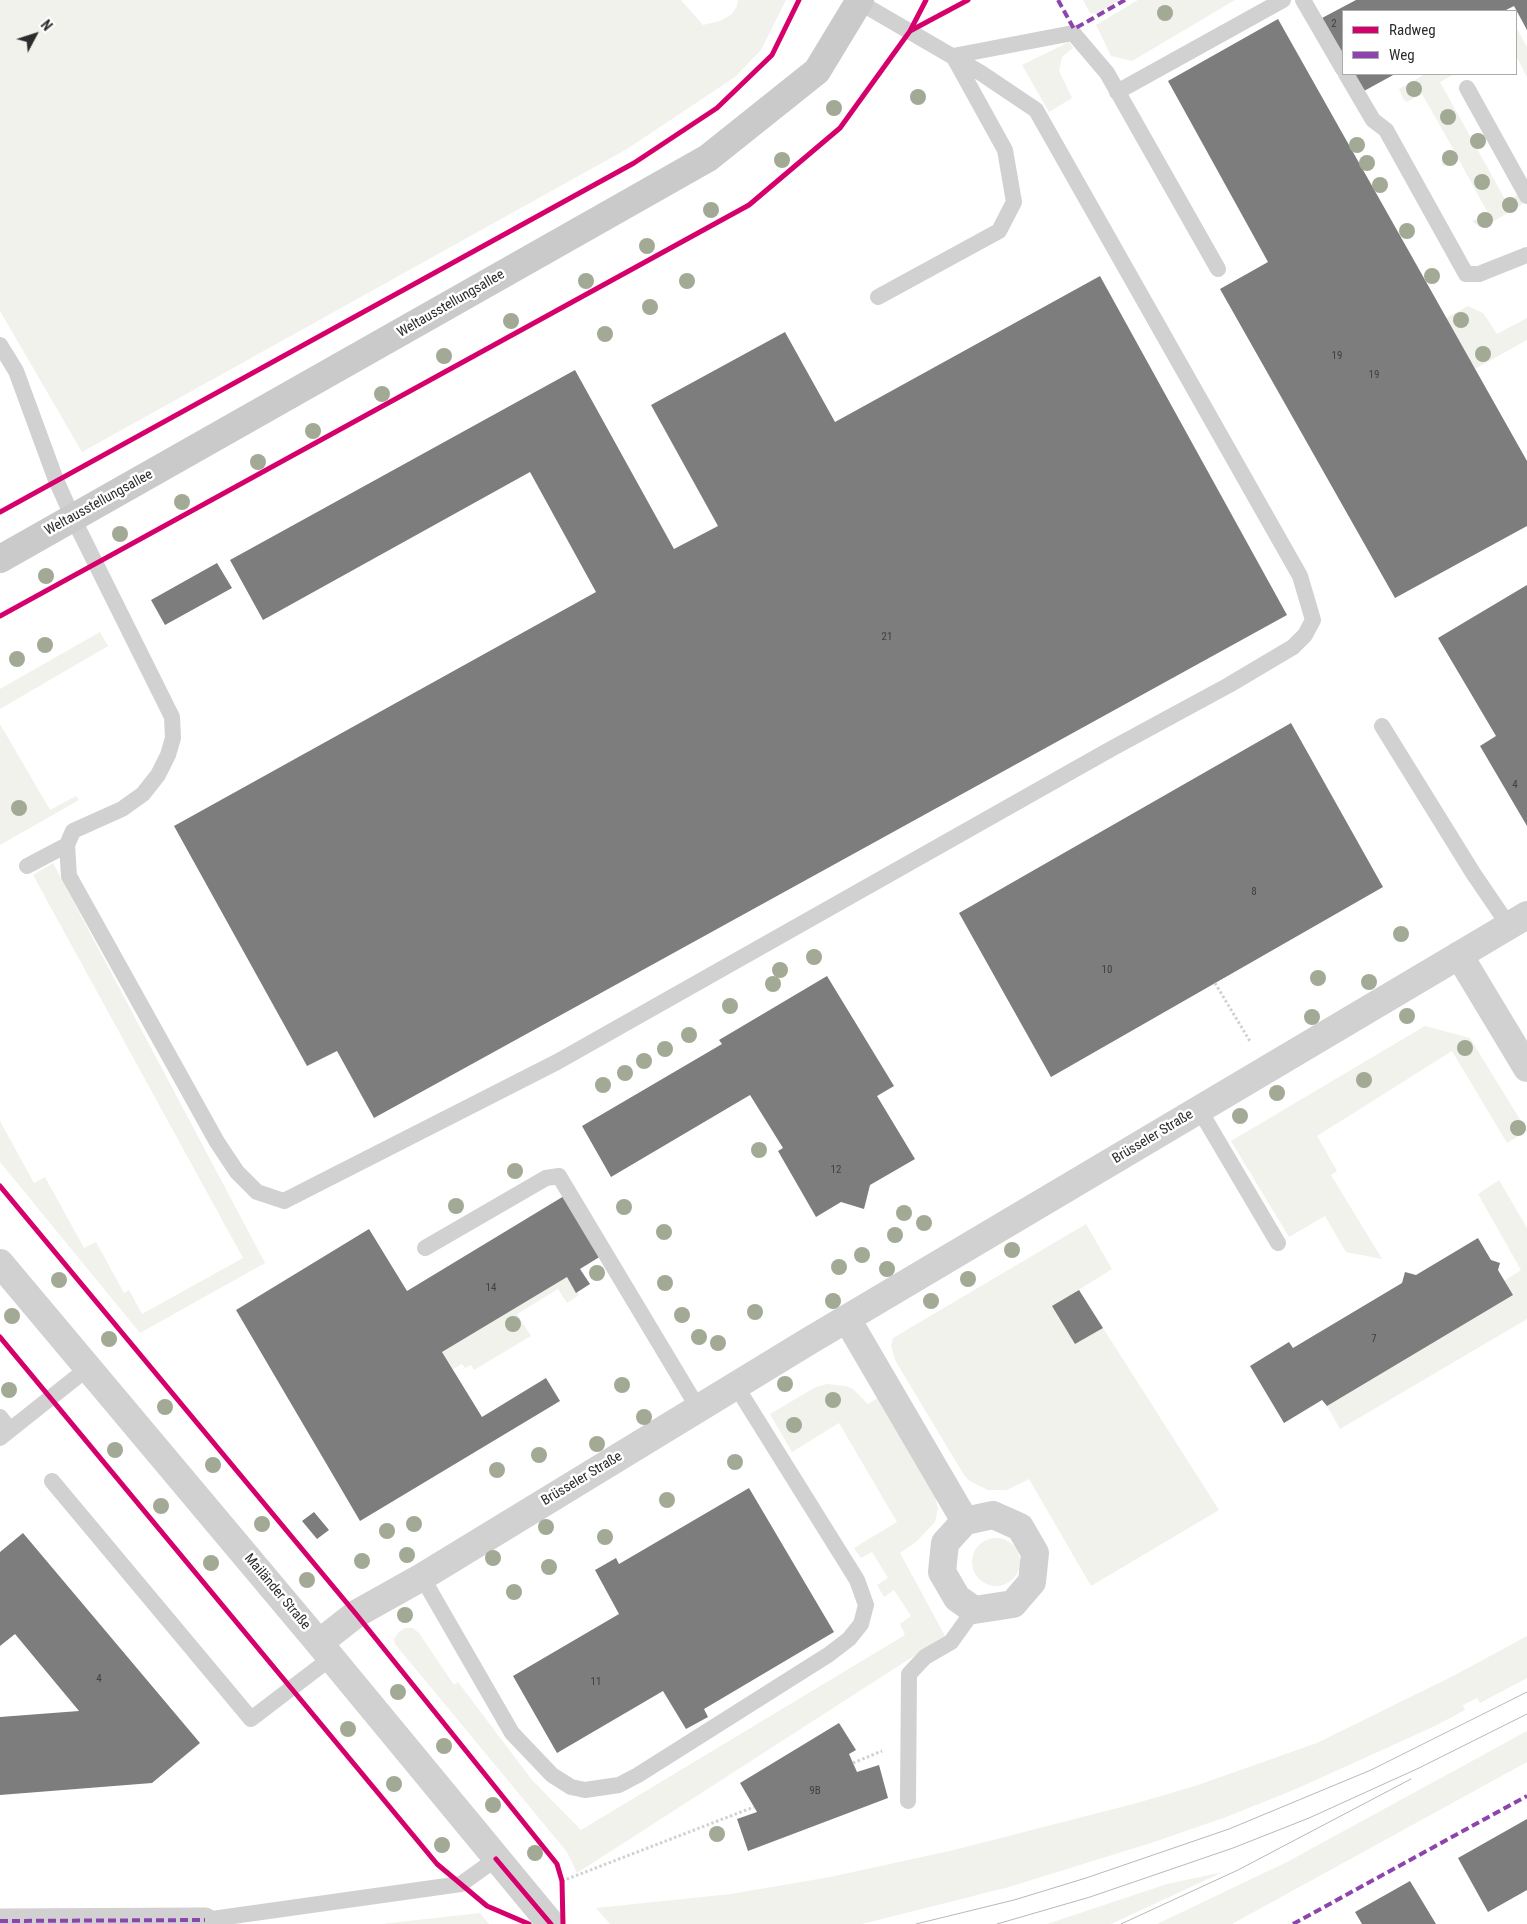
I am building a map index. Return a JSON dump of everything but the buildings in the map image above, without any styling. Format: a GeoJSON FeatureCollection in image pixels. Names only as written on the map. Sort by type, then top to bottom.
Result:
{"type":"FeatureCollection","features":[{"type":"Feature","properties":{"kind":"main road","name":"Weltausstellungsallee"},"geometry":{"type":"LineString","coordinates":[[0,559],[708,158],[817,71],[860,1]]}},
{"type":"Feature","properties":{"kind":"street","name":"Brüsseler Straße"},"geometry":{"type":"LineString","coordinates":[[325,1650],[356,1614],[422,1577],[698,1408],[1518,920]]}},
{"type":"Feature","properties":{"kind":"street"},"geometry":{"type":"LineString","coordinates":[[1459,955],[1527,1068]]}},
{"type":"Feature","properties":{"kind":"street","name":"Mailänder Straße"},"geometry":{"type":"LineString","coordinates":[[0,1263],[325,1650],[551,1924]]}},
{"type":"Feature","properties":{"kind":"street"},"geometry":{"type":"LineString","coordinates":[[847,1319],[965,1522]]}},
{"type":"Feature","properties":{"kind":"street"},"geometry":{"type":"LineString","coordinates":[[993,1515],[1020,1527],[1035,1553],[1032,1582],[1012,1604],[974,1610],[957,1598],[942,1572],[945,1544],[965,1522],[993,1515]]}},
{"type":"Feature","properties":{"kind":"street"},"geometry":{"type":"LineString","coordinates":[[0,1921],[205,1920]]}},
{"type":"Feature","properties":{"kind":"lane"},"geometry":{"type":"LineString","coordinates":[[1117,92],[1283,0]]}},
{"type":"Feature","properties":{"kind":"lane"},"geometry":{"type":"LineString","coordinates":[[1303,0],[1342,66]]}},
{"type":"Feature","properties":{"kind":"lane"},"geometry":{"type":"LineString","coordinates":[[0,345],[16,371],[56,480],[73,518],[170,710],[173,738],[168,755],[158,775],[143,794],[122,809],[74,831],[67,845],[70,876],[217,1142],[237,1172],[257,1192],[284,1201],[557,1062],[1102,754],[1229,685],[1292,647],[1305,635],[1313,620],[1300,576],[1036,110],[953,56],[860,1]]}},
{"type":"Feature","properties":{"kind":"lane"},"geometry":{"type":"LineString","coordinates":[[953,56],[1073,32],[1107,73],[1218,269]]}},
{"type":"Feature","properties":{"kind":"lane"},"geometry":{"type":"LineString","coordinates":[[878,297],[999,231],[1014,202],[1005,150],[953,56]]}},
{"type":"Feature","properties":{"kind":"lane"},"geometry":{"type":"LineString","coordinates":[[1347,75],[1373,120],[1386,130],[1466,274],[1479,274],[1527,256]]}},
{"type":"Feature","properties":{"kind":"lane"},"geometry":{"type":"LineString","coordinates":[[1467,88],[1527,196]]}},
{"type":"Feature","properties":{"kind":"lane"},"geometry":{"type":"LineString","coordinates":[[1382,726],[1473,873],[1518,920]]}},
{"type":"Feature","properties":{"kind":"lane"},"geometry":{"type":"LineString","coordinates":[[28,866],[67,845]]}},
{"type":"Feature","properties":{"kind":"lane"},"geometry":{"type":"LineString","coordinates":[[1199,1109],[1278,1243]]}},
{"type":"Feature","properties":{"kind":"lane"},"geometry":{"type":"LineString","coordinates":[[425,1248],[546,1178],[559,1176],[698,1408]]}},
{"type":"Feature","properties":{"kind":"lane"},"geometry":{"type":"LineString","coordinates":[[3,1428],[88,1368]]}},
{"type":"Feature","properties":{"kind":"lane"},"geometry":{"type":"LineString","coordinates":[[422,1577],[512,1733],[552,1775],[571,1787],[585,1790],[619,1785],[638,1775],[828,1655],[849,1639],[861,1624],[866,1605],[857,1580],[736,1386]]}},
{"type":"Feature","properties":{"kind":"lane"},"geometry":{"type":"LineString","coordinates":[[52,1481],[251,1719],[325,1650]]}},
{"type":"Feature","properties":{"kind":"lane"},"geometry":{"type":"LineString","coordinates":[[908,1801],[909,1674],[925,1657],[951,1642],[974,1610]]}},
{"type":"Feature","properties":{"kind":"lane"},"geometry":{"type":"LineString","coordinates":[[205,1920],[461,1884],[496,1859]]}},
{"type":"Feature","properties":{"kind":"path"},"geometry":{"type":"LineString","coordinates":[[1215,983],[1266,1070]]}},
{"type":"Feature","properties":{"kind":"path"},"geometry":{"type":"LineString","coordinates":[[562,1881],[754,1808]]}},
{"type":"Feature","properties":{"kind":"shaded area"},"geometry":{"type":"Polygon","coordinates":[[[0,0],[681,0],[703,25],[720,21],[732,14],[738,0],[786,0],[761,50],[735,77],[627,149],[82,452],[0,311],[0,0]]]}},
{"type":"Feature","properties":{"kind":"shaded area"},"geometry":{"type":"Polygon","coordinates":[[[1083,0],[1119,0],[1097,14],[1090,13],[1083,0]]]}},
{"type":"Feature","properties":{"kind":"shaded area"},"geometry":{"type":"Polygon","coordinates":[[[1138,0],[1235,0],[1132,61],[1111,56],[1096,25],[1138,0]]]}},
{"type":"Feature","properties":{"kind":"shaded area"},"geometry":{"type":"Polygon","coordinates":[[[1517,29],[1527,47],[1527,77],[1517,58],[1517,29]]]}},
{"type":"Feature","properties":{"kind":"shaded area"},"geometry":{"type":"Polygon","coordinates":[[[1069,42],[1073,48],[1062,57],[1059,71],[1072,98],[1049,112],[1022,65],[1069,42]]]}},
{"type":"Feature","properties":{"kind":"shaded area"},"geometry":{"type":"Polygon","coordinates":[[[1423,75],[1452,75],[1440,82],[1506,201],[1520,194],[1523,203],[1484,227],[1479,227],[1472,221],[1488,213],[1459,160],[1443,166],[1441,160],[1455,152],[1422,94],[1407,102],[1404,100],[1399,89],[1423,75]]]}},
{"type":"Feature","properties":{"kind":"shaded area"},"geometry":{"type":"Polygon","coordinates":[[[1468,306],[1483,313],[1497,334],[1527,318],[1527,340],[1475,369],[1446,318],[1468,306]]]}},
{"type":"Feature","properties":{"kind":"shaded area"},"geometry":{"type":"Polygon","coordinates":[[[100,632],[108,646],[0,709],[0,689],[100,632]]]}},
{"type":"Feature","properties":{"kind":"shaded area"},"geometry":{"type":"Polygon","coordinates":[[[0,724],[50,810],[76,796],[79,800],[0,845],[0,724]]]}},
{"type":"Feature","properties":{"kind":"shaded area"},"geometry":{"type":"Polygon","coordinates":[[[53,863],[265,1263],[140,1333],[0,1162],[0,1121],[34,1183],[45,1177],[84,1248],[96,1242],[124,1293],[129,1290],[142,1314],[243,1258],[33,875],[53,863]]]}},
{"type":"Feature","properties":{"kind":"shaded area"},"geometry":{"type":"Polygon","coordinates":[[[1425,1026],[1470,1038],[1527,1131],[1507,1143],[1452,1051],[1317,1136],[1337,1171],[1331,1175],[1382,1259],[1346,1252],[1325,1216],[1289,1237],[1231,1141],[1425,1026]]]}},
{"type":"Feature","properties":{"kind":"shaded area"},"geometry":{"type":"Polygon","coordinates":[[[1499,1180],[1527,1228],[1527,1319],[1340,1429],[1327,1406],[1513,1295],[1504,1281],[1521,1270],[1478,1194],[1499,1180]]]}},
{"type":"Feature","properties":{"kind":"shaded area"},"geometry":{"type":"Polygon","coordinates":[[[1086,1224],[1112,1269],[1053,1306],[1075,1344],[1103,1328],[1219,1510],[1091,1586],[1029,1479],[1007,1490],[988,1490],[970,1481],[964,1475],[896,1362],[891,1346],[893,1338],[1086,1224]]]}},
{"type":"Feature","properties":{"kind":"shaded area"},"geometry":{"type":"Polygon","coordinates":[[[567,1277],[579,1295],[567,1303],[558,1289],[517,1314],[531,1336],[474,1370],[471,1365],[465,1368],[462,1364],[453,1369],[442,1352],[567,1277]]]}},
{"type":"Feature","properties":{"kind":"shaded area"},"geometry":{"type":"Polygon","coordinates":[[[827,1384],[846,1386],[853,1389],[868,1404],[878,1398],[935,1496],[938,1508],[935,1522],[916,1542],[900,1553],[945,1636],[577,1873],[567,1852],[395,1644],[394,1639],[405,1628],[413,1628],[419,1633],[454,1685],[458,1682],[532,1780],[581,1830],[905,1635],[900,1624],[911,1616],[894,1590],[884,1597],[877,1585],[888,1578],[872,1552],[861,1558],[854,1548],[897,1522],[839,1423],[792,1452],[770,1414],[816,1387],[827,1384]]]}},
{"type":"Feature","properties":{"kind":"shaded area"},"geometry":{"type":"Polygon","coordinates":[[[991,1538],[1001,1538],[1013,1545],[1020,1557],[1020,1567],[1013,1579],[1001,1586],[991,1586],[983,1582],[976,1575],[972,1567],[972,1557],[976,1549],[983,1542],[991,1538]]]}},
{"type":"Feature","properties":{"kind":"shaded area"},"geometry":{"type":"Polygon","coordinates":[[[1527,1636],[1527,1678],[1480,1703],[1477,1698],[1463,1705],[1465,1710],[1435,1726],[1296,1789],[1226,1817],[1154,1842],[1009,1887],[862,1924],[610,1924],[596,1908],[731,1894],[830,1877],[954,1850],[1137,1803],[1198,1785],[1317,1743],[1453,1676],[1527,1636]]]}},
{"type":"Feature","properties":{"kind":"shaded area"},"geometry":{"type":"Polygon","coordinates":[[[1527,1731],[1527,1762],[1232,1924],[1157,1924],[1287,1862],[1527,1731]]]}},
{"type":"Feature","properties":{"kind":"shaded area"},"geometry":{"type":"Polygon","coordinates":[[[1223,1872],[1111,1924],[1047,1924],[1167,1884],[1223,1872]]]}},
{"type":"Feature","properties":{"kind":"shaded area"},"geometry":{"type":"Polygon","coordinates":[[[480,1913],[489,1924],[381,1924],[480,1913]]]}},
{"type":"Feature","properties":{"kind":"tram line"},"geometry":{"type":"LineString","coordinates":[[916,1924],[1014,1900],[1086,1878],[1229,1829],[1371,1770],[1527,1692]]}},
{"type":"Feature","properties":{"kind":"tram line"},"geometry":{"type":"LineString","coordinates":[[997,1924],[1090,1897],[1233,1848],[1309,1818],[1419,1768],[1527,1714]]}},
{"type":"Feature","properties":{"kind":"tram line"},"geometry":{"type":"LineString","coordinates":[[1121,1924],[1238,1870],[1411,1779]]}},
{"type":"Feature","properties":{"kind":"marked path"},"geometry":{"type":"LineString","coordinates":[[1058,0],[1074,29],[1125,0]]}},
{"type":"Feature","properties":{"kind":"marked path"},"geometry":{"type":"LineString","coordinates":[[1293,1924],[1527,1796]]}},
{"type":"Feature","properties":{"kind":"marked path"},"geometry":{"type":"LineString","coordinates":[[0,1921],[205,1920]]}},
{"type":"Feature","properties":{"kind":"cycle path"},"geometry":{"type":"LineString","coordinates":[[0,512],[634,163],[717,108],[772,55],[799,0]]}},
{"type":"Feature","properties":{"kind":"cycle path"},"geometry":{"type":"LineString","coordinates":[[0,616],[749,205],[840,128],[910,31],[926,0]]}},
{"type":"Feature","properties":{"kind":"cycle path"},"geometry":{"type":"LineString","coordinates":[[910,31],[968,0]]}},
{"type":"Feature","properties":{"kind":"cycle path"},"geometry":{"type":"LineString","coordinates":[[0,1186],[356,1614],[557,1864],[562,1881],[563,1924]]}},
{"type":"Feature","properties":{"kind":"cycle path"},"geometry":{"type":"LineString","coordinates":[[0,1337],[437,1864],[487,1906],[529,1924]]}},
{"type":"Feature","properties":{"kind":"cycle path"},"geometry":{"type":"LineString","coordinates":[[496,1859],[551,1924]]}}]}
